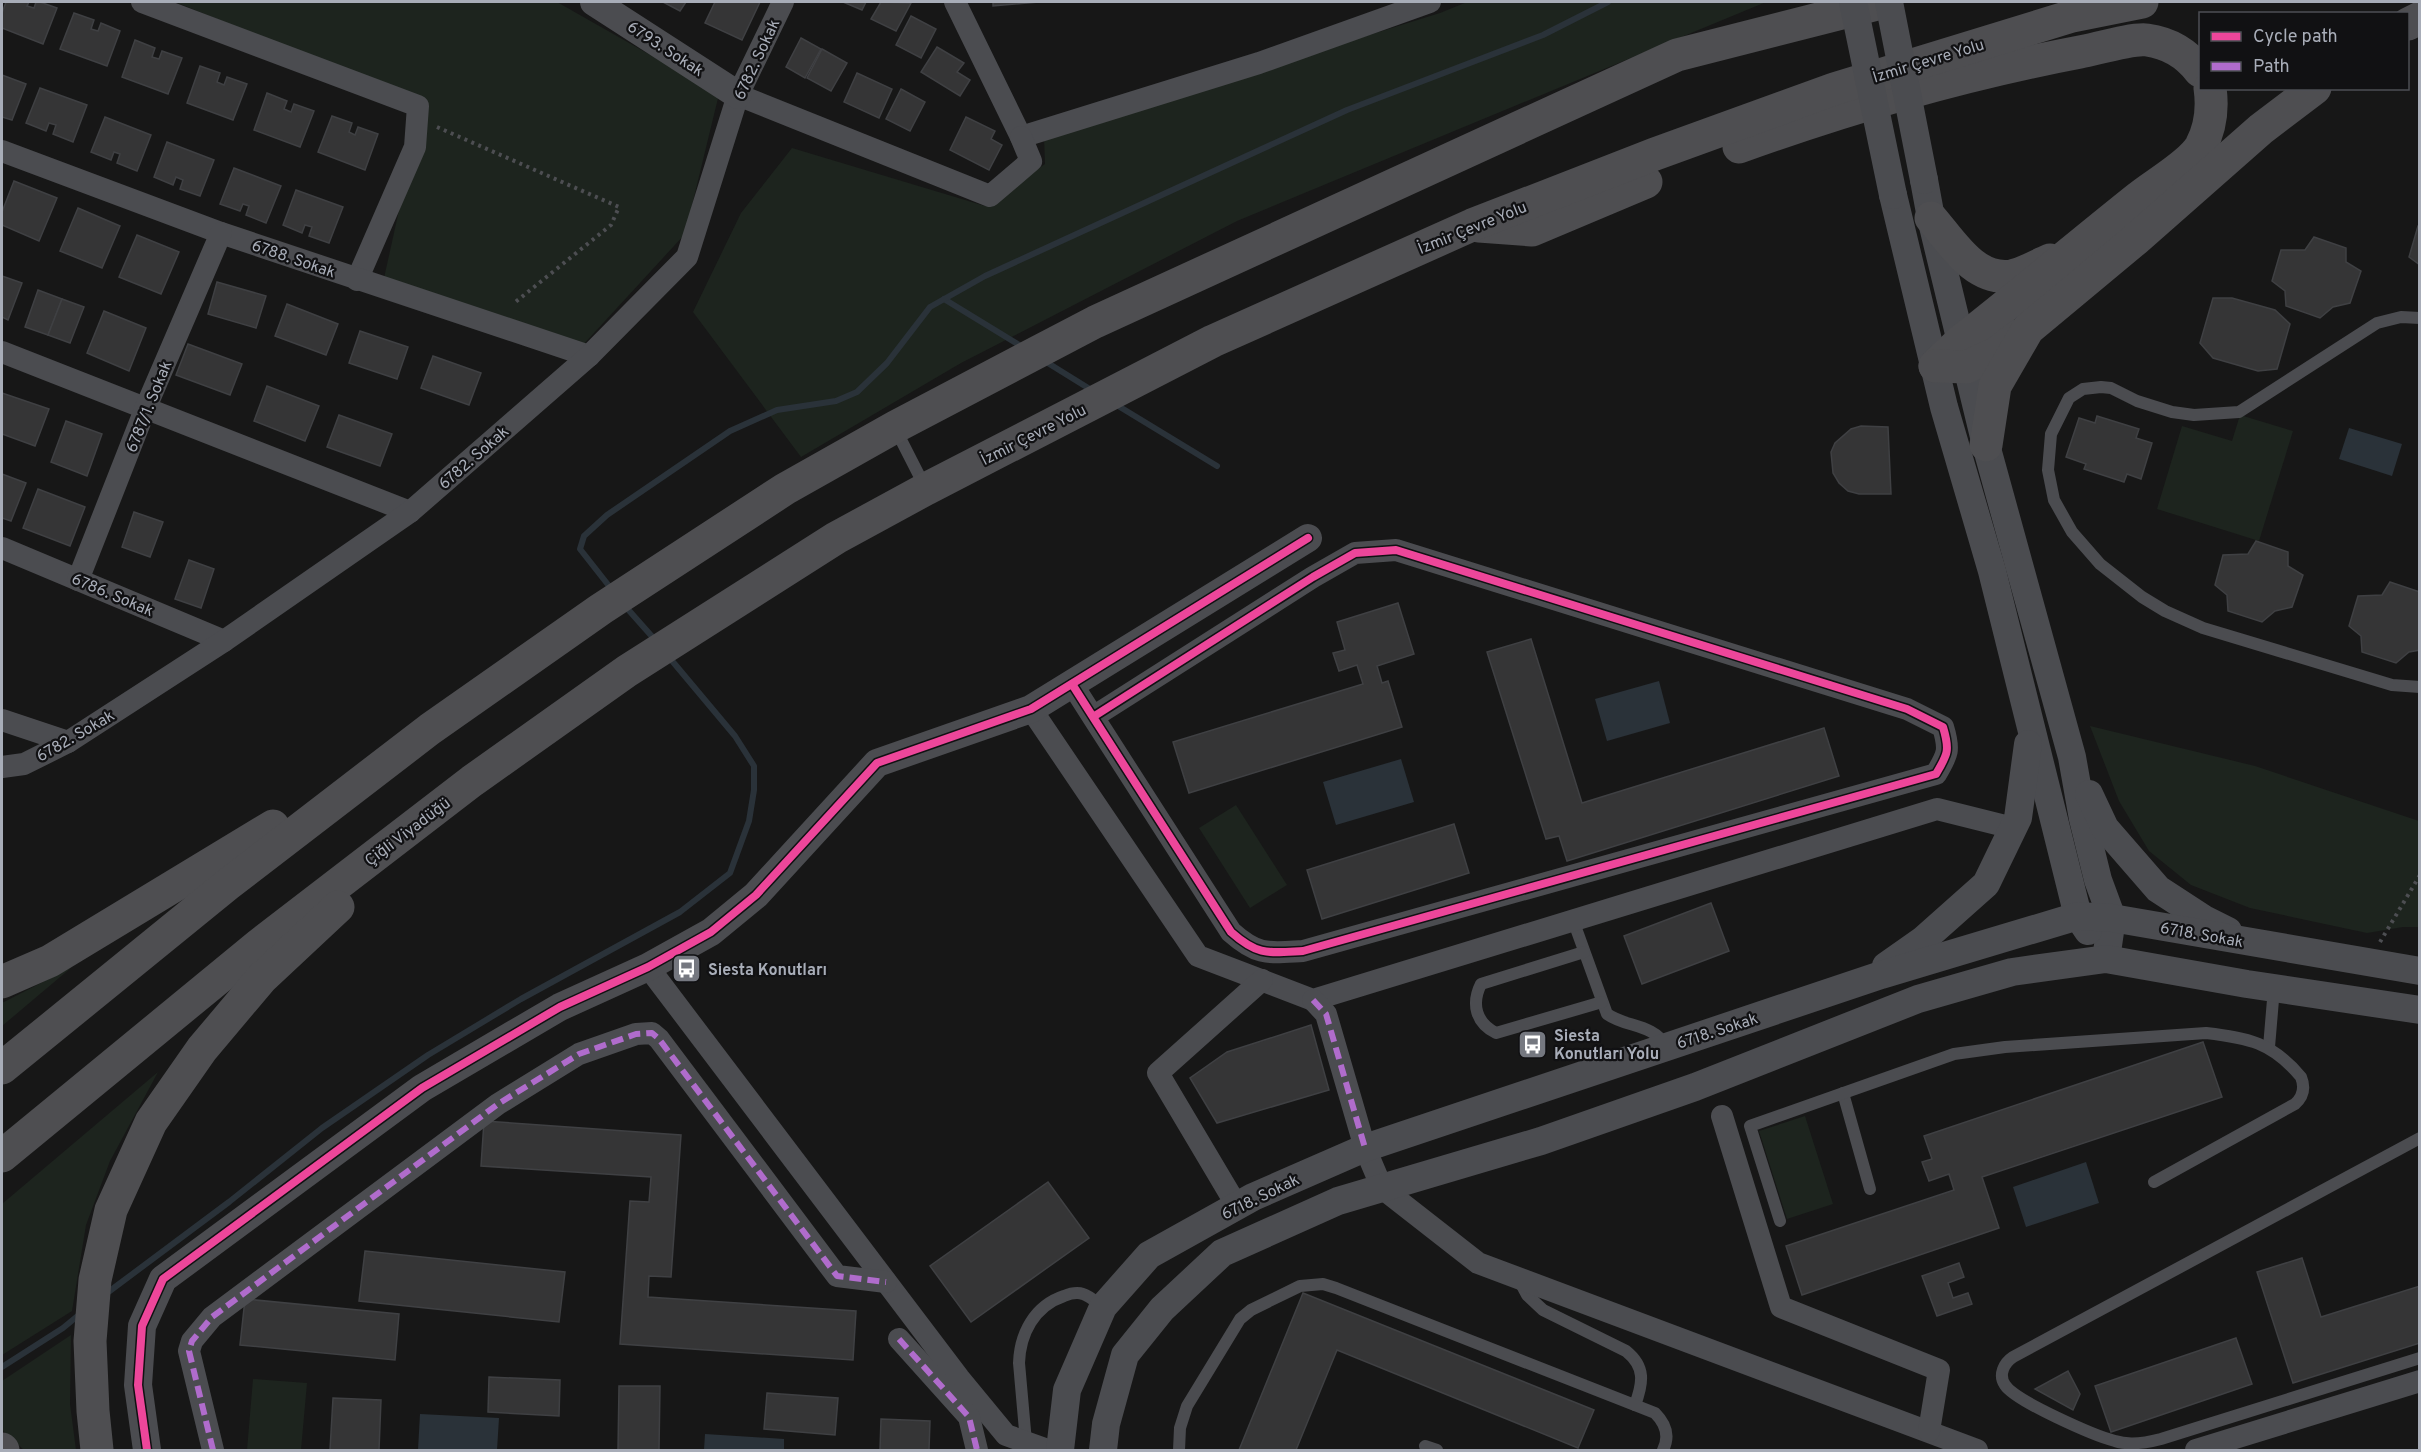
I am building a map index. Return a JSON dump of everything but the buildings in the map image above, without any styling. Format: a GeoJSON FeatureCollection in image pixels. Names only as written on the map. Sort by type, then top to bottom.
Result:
{"type":"FeatureCollection","features":[{"type":"Feature","properties":{"kind":"highway"},"geometry":{"type":"LineString","coordinates":[[2,1068],[218,892],[430,729],[601,609],[785,489],[895,427],[1095,322],[1677,55],[1816,2]]}},
{"type":"Feature","properties":{"kind":"highway"},"geometry":{"type":"LineString","coordinates":[[1677,55],[1887,2]]}},
{"type":"Feature","properties":{"kind":"highway","name":"İzmir Çevre Yolu"},"geometry":{"type":"LineString","coordinates":[[836,538],[1213,341],[1472,225],[1834,89],[2072,16],[2142,2]]}},
{"type":"Feature","properties":{"kind":"highway"},"geometry":{"type":"LineString","coordinates":[[1472,225],[1532,230],[1633,186],[1888,97],[2049,58],[2145,40],[2174,47],[2199,70]]}},
{"type":"Feature","properties":{"kind":"highway"},"geometry":{"type":"LineString","coordinates":[[1964,354],[2074,251],[2139,197],[2175,171],[2200,148],[2209,126],[2213,107],[2210,90]]}},
{"type":"Feature","properties":{"kind":"highway"},"geometry":{"type":"LineString","coordinates":[[1935,366],[1964,354],[1998,352],[2135,240],[2261,129],[2312,90]]}},
{"type":"Feature","properties":{"kind":"highway"},"geometry":{"type":"LineString","coordinates":[[1931,218],[1966,261],[1988,273],[2010,276],[2074,251]]}},
{"type":"Feature","properties":{"kind":"highway"},"geometry":{"type":"LineString","coordinates":[[1986,445],[1995,386],[2028,329]]}},
{"type":"Feature","properties":{"kind":"highway","name":"Çiğli Viyadüğü"},"geometry":{"type":"LineString","coordinates":[[2,1156],[260,944],[472,781],[627,671],[836,538]]}},
{"type":"Feature","properties":{"kind":"highway"},"geometry":{"type":"LineString","coordinates":[[2,982],[50,961],[86,940],[430,729]]}},
{"type":"Feature","properties":{"kind":"highway"},"geometry":{"type":"LineString","coordinates":[[97,1450],[90,1341],[95,1280],[111,1210],[151,1122],[202,1049],[261,979],[472,781]]}},
{"type":"Feature","properties":{"kind":"street"},"geometry":{"type":"LineString","coordinates":[[142,2],[418,106],[414,147],[357,280]]}},
{"type":"Feature","properties":{"kind":"street","name":"6793. Sokak"},"geometry":{"type":"LineString","coordinates":[[594,2],[738,95]]}},
{"type":"Feature","properties":{"kind":"street","name":"6782. Sokak"},"geometry":{"type":"LineString","coordinates":[[2,767],[24,764],[68,742],[224,640],[410,512],[589,356],[687,257],[738,95],[783,2]]}},
{"type":"Feature","properties":{"kind":"street"},"geometry":{"type":"LineString","coordinates":[[738,95],[990,196],[1031,161],[955,2]]}},
{"type":"Feature","properties":{"kind":"street"},"geometry":{"type":"LineString","coordinates":[[1021,137],[1259,63],[1428,2]]}},
{"type":"Feature","properties":{"kind":"street"},"geometry":{"type":"LineString","coordinates":[[1853,2],[1893,195],[1944,406],[1992,571],[2078,916],[2106,959]]}},
{"type":"Feature","properties":{"kind":"street"},"geometry":{"type":"LineString","coordinates":[[1887,2],[1931,218],[1986,445],[2072,757],[2098,880],[2112,918],[2106,959]]}},
{"type":"Feature","properties":{"kind":"street","name":"6788. Sokak"},"geometry":{"type":"LineString","coordinates":[[2,151],[221,233],[589,356]]}},
{"type":"Feature","properties":{"kind":"street","name":"6787/1. Sokak"},"geometry":{"type":"LineString","coordinates":[[78,580],[146,407],[221,233]]}},
{"type":"Feature","properties":{"kind":"street"},"geometry":{"type":"LineString","coordinates":[[2,352],[410,512]]}},
{"type":"Feature","properties":{"kind":"street"},"geometry":{"type":"LineString","coordinates":[[147,1450],[138,1385],[141,1326],[163,1279],[422,1088],[560,1007],[648,967],[711,932],[756,895],[877,763],[1031,709],[1308,538]]}},
{"type":"Feature","properties":{"kind":"street","name":"6786. Sokak"},"geometry":{"type":"LineString","coordinates":[[2,548],[224,640]]}},
{"type":"Feature","properties":{"kind":"street"},"geometry":{"type":"LineString","coordinates":[[1072,684],[1093,717],[1231,932],[1248,946],[1269,953],[1304,951],[1936,774],[1946,758],[1948,746],[1943,727],[1907,709],[1396,550],[1355,553],[1312,577],[1093,717]]}},
{"type":"Feature","properties":{"kind":"street"},"geometry":{"type":"LineString","coordinates":[[1031,709],[1198,956],[1313,1000],[1326,1014],[1365,1148],[1382,1188],[1478,1263],[1977,1450]]}},
{"type":"Feature","properties":{"kind":"street"},"geometry":{"type":"LineString","coordinates":[[2,720],[68,742]]}},
{"type":"Feature","properties":{"kind":"street"},"geometry":{"type":"LineString","coordinates":[[1863,982],[1923,940],[1986,884],[2018,818],[2031,727]]}},
{"type":"Feature","properties":{"kind":"street"},"geometry":{"type":"LineString","coordinates":[[2072,757],[2105,828],[2158,889],[2204,919],[2255,944]]}},
{"type":"Feature","properties":{"kind":"street"},"geometry":{"type":"LineString","coordinates":[[1313,1000],[1937,809],[2013,828]]}},
{"type":"Feature","properties":{"kind":"street","name":"6718. Sokak"},"geometry":{"type":"LineString","coordinates":[[1060,1450],[1067,1390],[1103,1307],[1149,1255],[1237,1206],[1365,1148],[1863,982],[2078,916],[2112,918],[2420,971]]}},
{"type":"Feature","properties":{"kind":"street"},"geometry":{"type":"LineString","coordinates":[[1103,1450],[1106,1424],[1125,1355],[1162,1309],[1222,1253],[1338,1201],[1541,1141],[1662,1098],[1918,999],[2012,972],[2106,959],[2420,1010]]}},
{"type":"Feature","properties":{"kind":"street"},"geometry":{"type":"LineString","coordinates":[[648,967],[959,1378],[1006,1435],[1048,1450]]}},
{"type":"Feature","properties":{"kind":"street"},"geometry":{"type":"LineString","coordinates":[[1237,1206],[1158,1073],[1262,980]]}},
{"type":"Feature","properties":{"kind":"street"},"geometry":{"type":"LineString","coordinates":[[213,1450],[189,1350],[192,1341],[212,1317],[498,1104],[579,1054],[636,1034],[652,1033],[658,1039],[837,1276],[886,1282]]}},
{"type":"Feature","properties":{"kind":"street"},"geometry":{"type":"LineString","coordinates":[[1722,1116],[1781,1307],[1939,1370],[1929,1431]]}},
{"type":"Feature","properties":{"kind":"street"},"geometry":{"type":"LineString","coordinates":[[899,1339],[969,1417],[977,1450]]}},
{"type":"Feature","properties":{"kind":"street"},"geometry":{"type":"LineString","coordinates":[[2196,1450],[2420,1381]]}},
{"type":"Feature","properties":{"kind":"lane"},"geometry":{"type":"LineString","coordinates":[[2420,318],[2401,317],[2378,323],[2239,412],[2194,415],[2172,412],[2137,401],[2111,388],[2083,389],[2069,398],[2051,434],[2048,470],[2054,500],[2085,548],[2120,581],[2158,607],[2203,628],[2392,685],[2420,687]]}},
{"type":"Feature","properties":{"kind":"lane"},"geometry":{"type":"LineString","coordinates":[[895,427],[926,489]]}},
{"type":"Feature","properties":{"kind":"lane"},"geometry":{"type":"LineString","coordinates":[[1573,920],[1606,1014],[1624,1023],[1651,1030],[1667,1047]]}},
{"type":"Feature","properties":{"kind":"lane"},"geometry":{"type":"LineString","coordinates":[[1584,952],[1481,984],[1475,1002],[1476,1011],[1483,1025],[1496,1033],[1602,1002]]}},
{"type":"Feature","properties":{"kind":"lane"},"geometry":{"type":"LineString","coordinates":[[2269,1047],[2274,988]]}},
{"type":"Feature","properties":{"kind":"lane"},"geometry":{"type":"LineString","coordinates":[[1780,1221],[1750,1126],[1936,1059],[2005,1047],[2206,1033],[2238,1037],[2269,1047],[2301,1077],[2304,1088],[2300,1100],[2154,1182]]}},
{"type":"Feature","properties":{"kind":"lane"},"geometry":{"type":"LineString","coordinates":[[1843,1092],[1870,1189]]}},
{"type":"Feature","properties":{"kind":"lane"},"geometry":{"type":"LineString","coordinates":[[2420,1138],[2013,1357],[2004,1366],[2002,1379],[2006,1387],[2042,1411],[2115,1442],[2136,1443],[2161,1439],[2420,1358]]}},
{"type":"Feature","properties":{"kind":"lane"},"geometry":{"type":"LineString","coordinates":[[1518,1279],[1527,1295],[1543,1310],[1626,1351],[1634,1358],[1639,1366],[1642,1383],[1635,1405]]}},
{"type":"Feature","properties":{"kind":"lane"},"geometry":{"type":"LineString","coordinates":[[1179,1450],[1180,1428],[1187,1406],[1235,1324],[1251,1310],[1300,1286],[1311,1284],[1336,1288],[1655,1413],[1661,1419],[1667,1435],[1663,1450]]}},
{"type":"Feature","properties":{"kind":"lane"},"geometry":{"type":"LineString","coordinates":[[1026,1442],[1019,1363],[1020,1350],[1029,1324],[1048,1304],[1068,1295],[1083,1294],[1103,1307]]}},
{"type":"Feature","properties":{"kind":"path"},"geometry":{"type":"LineString","coordinates":[[417,118],[619,207],[611,225],[513,304]]}},
{"type":"Feature","properties":{"kind":"path"},"geometry":{"type":"LineString","coordinates":[[2368,962],[2420,875]]}},
{"type":"Feature","properties":{"kind":"shaded area"},"geometry":{"type":"Polygon","coordinates":[[[175,2],[557,2],[719,94],[685,234],[582,346],[384,278],[423,102],[175,2]]]}},
{"type":"Feature","properties":{"kind":"shaded area"},"geometry":{"type":"Polygon","coordinates":[[[1467,2],[1766,2],[1237,221],[961,363],[801,457],[693,312],[741,213],[792,148],[985,206],[1045,164],[1044,136],[1440,13],[1467,2]]]}},
{"type":"Feature","properties":{"kind":"shaded area"},"geometry":{"type":"Polygon","coordinates":[[[2240,415],[2293,431],[2259,541],[2157,509],[2182,426],[2232,441],[2240,415]]]}},
{"type":"Feature","properties":{"kind":"shaded area"},"geometry":{"type":"Polygon","coordinates":[[[2349,428],[2402,444],[2392,476],[2339,459],[2349,428]]]}},
{"type":"Feature","properties":{"kind":"shaded area"},"geometry":{"type":"Polygon","coordinates":[[[1659,681],[1670,723],[1607,741],[1595,699],[1659,681]]]}},
{"type":"Feature","properties":{"kind":"shaded area"},"geometry":{"type":"Polygon","coordinates":[[[2090,726],[2255,766],[2419,821],[2419,927],[2403,927],[2367,933],[2250,908],[2191,885],[2149,851],[2119,801],[2090,726]]]}},
{"type":"Feature","properties":{"kind":"shaded area"},"geometry":{"type":"Polygon","coordinates":[[[1401,759],[1414,802],[1336,825],[1323,782],[1401,759]]]}},
{"type":"Feature","properties":{"kind":"shaded area"},"geometry":{"type":"Polygon","coordinates":[[[1236,805],[1287,885],[1250,908],[1199,828],[1236,805]]]}},
{"type":"Feature","properties":{"kind":"shaded area"},"geometry":{"type":"Polygon","coordinates":[[[72,967],[2,1026],[2,1003],[72,967]]]}},
{"type":"Feature","properties":{"kind":"shaded area"},"geometry":{"type":"Polygon","coordinates":[[[158,1072],[110,1161],[86,1225],[72,1311],[2,1355],[2,1204],[158,1072]]]}},
{"type":"Feature","properties":{"kind":"shaded area"},"geometry":{"type":"Polygon","coordinates":[[[1805,1116],[1833,1204],[1787,1219],[1759,1131],[1805,1116]]]}},
{"type":"Feature","properties":{"kind":"shaded area"},"geometry":{"type":"Polygon","coordinates":[[[2086,1162],[2099,1203],[2026,1227],[2013,1187],[2086,1162]]]}},
{"type":"Feature","properties":{"kind":"shaded area"},"geometry":{"type":"Polygon","coordinates":[[[71,1335],[70,1404],[76,1450],[24,1450],[2,1430],[2,1381],[71,1335]]]}},
{"type":"Feature","properties":{"kind":"shaded area"},"geometry":{"type":"Polygon","coordinates":[[[253,1379],[307,1383],[301,1450],[247,1450],[253,1379]]]}},
{"type":"Feature","properties":{"kind":"shaded area"},"geometry":{"type":"Polygon","coordinates":[[[420,1414],[499,1418],[497,1450],[418,1450],[420,1414]]]}},
{"type":"Feature","properties":{"kind":"shaded area"},"geometry":{"type":"Polygon","coordinates":[[[705,1434],[784,1439],[784,1450],[704,1450],[705,1434]]]}},
{"type":"Feature","properties":{"kind":"waterway"},"geometry":{"type":"LineString","coordinates":[[613,591],[580,549],[584,536],[607,515],[730,431],[777,410],[836,401],[857,392],[887,363],[930,307],[985,276],[1347,110],[1543,35],[1608,2]]}},
{"type":"Feature","properties":{"kind":"waterway"},"geometry":{"type":"LineString","coordinates":[[944,299],[1024,348]]}},
{"type":"Feature","properties":{"kind":"waterway"},"geometry":{"type":"LineString","coordinates":[[1043,360],[1093,391]]}},
{"type":"Feature","properties":{"kind":"waterway"},"geometry":{"type":"LineString","coordinates":[[1115,404],[1217,466]]}},
{"type":"Feature","properties":{"kind":"waterway"},"geometry":{"type":"LineString","coordinates":[[625,606],[656,641]]}},
{"type":"Feature","properties":{"kind":"waterway"},"geometry":{"type":"LineString","coordinates":[[107,1293],[229,1202],[322,1128],[428,1055],[521,999],[680,912],[730,873],[749,821],[754,790],[754,766],[735,736],[668,656]]}},
{"type":"Feature","properties":{"kind":"waterway"},"geometry":{"type":"LineString","coordinates":[[2,1367],[63,1328],[80,1314]]}},
{"type":"Feature","properties":{"kind":"marked path"},"geometry":{"type":"LineString","coordinates":[[1313,1000],[1326,1014],[1365,1148]]}},
{"type":"Feature","properties":{"kind":"marked path"},"geometry":{"type":"LineString","coordinates":[[213,1450],[189,1351],[192,1341],[212,1317],[498,1104],[579,1054],[636,1034],[652,1033],[659,1039],[837,1276],[886,1282]]}},
{"type":"Feature","properties":{"kind":"marked path"},"geometry":{"type":"LineString","coordinates":[[899,1339],[969,1417],[977,1450]]}},
{"type":"Feature","properties":{"kind":"cycle path"},"geometry":{"type":"LineString","coordinates":[[147,1450],[138,1385],[142,1326],[163,1279],[422,1088],[560,1007],[648,967],[711,932],[756,895],[877,763],[1031,709],[1308,538]]}},
{"type":"Feature","properties":{"kind":"cycle path"},"geometry":{"type":"LineString","coordinates":[[1072,684],[1093,717],[1231,932],[1256,949],[1272,952],[1303,951],[1936,774],[1947,752],[1943,727],[1907,709],[1396,550],[1355,553],[1313,577],[1093,717]]}},
{"type":"Feature","properties":{"kind":"place","name":"Siesta Konutları"},"geometry":{"type":"Point","coordinates":[687,969]}},
{"type":"Feature","properties":{"kind":"place","name":"Siesta Konutları Yolu"},"geometry":{"type":"Point","coordinates":[1533,1044]}}]}
